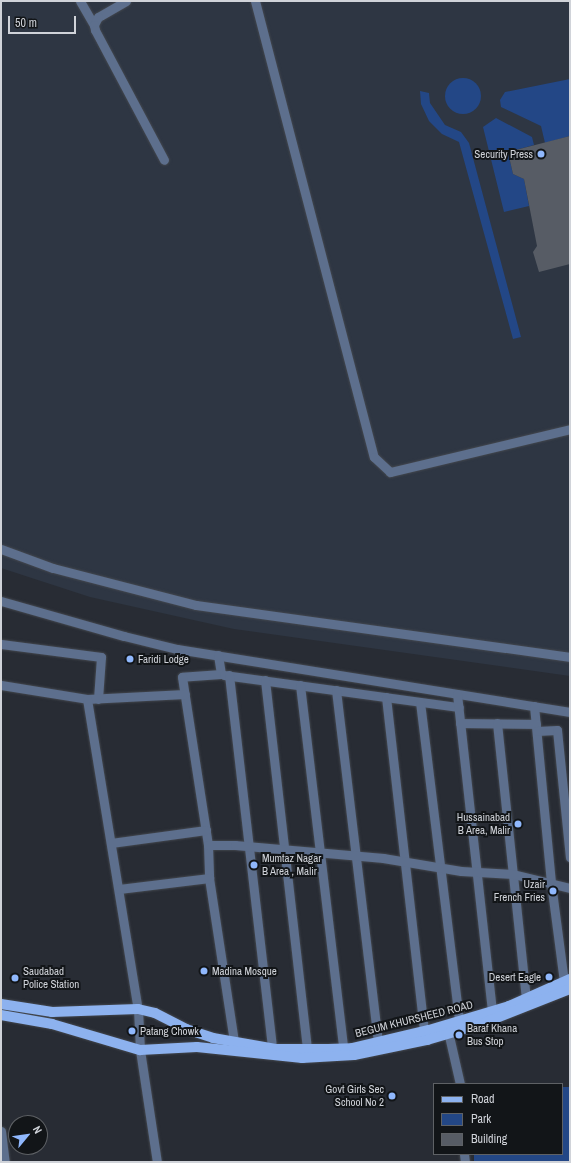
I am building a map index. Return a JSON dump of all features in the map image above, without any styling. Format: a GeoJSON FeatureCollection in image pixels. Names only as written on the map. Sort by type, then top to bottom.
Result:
{"type":"FeatureCollection","features":[{"type":"Feature","properties":{"kind":"main road","name":"BEGUM KHURSHEED ROAD"},"geometry":{"type":"LineString","coordinates":[[1,1004],[52,1012],[138,1010],[155,1013],[186,1029],[234,1041],[272,1048],[307,1050],[343,1048],[378,1043],[424,1032],[448,1030],[459,1021],[569,984]]}},
{"type":"Feature","properties":{"kind":"main road","name":"BEGUM KHURSHEED ROAD"},"geometry":{"type":"LineString","coordinates":[[1,1015],[52,1024],[140,1050],[197,1047],[302,1058],[354,1055],[448,1030],[569,984]]}},
{"type":"Feature","properties":{"kind":"street"},"geometry":{"type":"LineString","coordinates":[[80,1],[164,160]]}},
{"type":"Feature","properties":{"kind":"street"},"geometry":{"type":"LineString","coordinates":[[94,25],[98,17],[126,1]]}},
{"type":"Feature","properties":{"kind":"street"},"geometry":{"type":"LineString","coordinates":[[254,1],[374,457],[382,468],[390,472],[570,429]]}},
{"type":"Feature","properties":{"kind":"street"},"geometry":{"type":"LineString","coordinates":[[1,549],[53,568],[196,605],[570,657]]}},
{"type":"Feature","properties":{"kind":"street"},"geometry":{"type":"LineString","coordinates":[[1,601],[124,636],[218,655],[570,712]]}},
{"type":"Feature","properties":{"kind":"street"},"geometry":{"type":"LineString","coordinates":[[1,644],[101,657],[98,699]]}},
{"type":"Feature","properties":{"kind":"street"},"geometry":{"type":"LineString","coordinates":[[218,655],[225,675],[248,846],[272,1048]]}},
{"type":"Feature","properties":{"kind":"street"},"geometry":{"type":"LineString","coordinates":[[234,1041],[209,878],[206,830],[182,677],[225,675],[459,707]]}},
{"type":"Feature","properties":{"kind":"street"},"geometry":{"type":"LineString","coordinates":[[265,680],[283,850],[307,1050]]}},
{"type":"Feature","properties":{"kind":"street"},"geometry":{"type":"LineString","coordinates":[[1,685],[87,699],[185,694]]}},
{"type":"Feature","properties":{"kind":"street"},"geometry":{"type":"LineString","coordinates":[[300,685],[343,1048]]}},
{"type":"Feature","properties":{"kind":"street"},"geometry":{"type":"LineString","coordinates":[[336,690],[357,855],[378,1043]]}},
{"type":"Feature","properties":{"kind":"street"},"geometry":{"type":"LineString","coordinates":[[457,694],[492,1011]]}},
{"type":"Feature","properties":{"kind":"street"},"geometry":{"type":"LineString","coordinates":[[386,697],[424,1032]]}},
{"type":"Feature","properties":{"kind":"street"},"geometry":{"type":"LineString","coordinates":[[87,699],[138,1010],[140,1050],[157,1162]]}},
{"type":"Feature","properties":{"kind":"street"},"geometry":{"type":"LineString","coordinates":[[420,702],[459,1021]]}},
{"type":"Feature","properties":{"kind":"street"},"geometry":{"type":"LineString","coordinates":[[534,706],[551,883],[569,984]]}},
{"type":"Feature","properties":{"kind":"street"},"geometry":{"type":"LineString","coordinates":[[460,723],[497,723],[557,730],[570,857]]}},
{"type":"Feature","properties":{"kind":"street"},"geometry":{"type":"LineString","coordinates":[[497,723],[526,999]]}},
{"type":"Feature","properties":{"kind":"street"},"geometry":{"type":"LineString","coordinates":[[111,843],[206,830]]}},
{"type":"Feature","properties":{"kind":"street"},"geometry":{"type":"LineString","coordinates":[[208,845],[248,846],[320,854],[357,855],[477,873],[513,874],[570,888]]}},
{"type":"Feature","properties":{"kind":"street"},"geometry":{"type":"LineString","coordinates":[[119,890],[209,878]]}},
{"type":"Feature","properties":{"kind":"street"},"geometry":{"type":"LineString","coordinates":[[448,1030],[460,1083]]}},
{"type":"Feature","properties":{"kind":"street"},"geometry":{"type":"LineString","coordinates":[[1,1131],[3,1156]]}},
{"type":"Feature","properties":{"kind":"shaded area"},"geometry":{"type":"Polygon","coordinates":[[[1,1],[570,1],[570,676],[234,629],[90,597],[1,568],[1,1]]]}},
{"type":"Feature","properties":{"kind":"green space"},"geometry":{"type":"Polygon","coordinates":[[[467,78],[476,83],[480,89],[480,103],[476,109],[467,114],[459,114],[450,109],[446,103],[445,92],[450,83],[456,79],[467,78]]]}},
{"type":"Feature","properties":{"kind":"green space"},"geometry":{"type":"Polygon","coordinates":[[[570,79],[570,136],[545,143],[541,126],[501,107],[500,100],[505,92],[570,79]]]}},
{"type":"Feature","properties":{"kind":"green space"},"geometry":{"type":"Polygon","coordinates":[[[420,91],[429,93],[430,103],[445,125],[461,132],[469,143],[521,337],[513,339],[459,142],[442,134],[429,121],[421,104],[420,91]]]}},
{"type":"Feature","properties":{"kind":"green space"},"geometry":{"type":"Polygon","coordinates":[[[496,118],[532,137],[534,145],[508,152],[513,174],[524,179],[529,206],[504,212],[483,127],[496,118]]]}},
{"type":"Feature","properties":{"kind":"green space"},"geometry":{"type":"Polygon","coordinates":[[[563,1087],[570,1087],[570,1162],[474,1162],[474,1155],[563,1155],[563,1087]]]}},
{"type":"Feature","properties":{"kind":"building"},"geometry":{"type":"Polygon","coordinates":[[[570,136],[570,264],[539,272],[533,252],[537,246],[524,179],[513,174],[508,152],[570,136]]]}},
{"type":"Feature","properties":{"kind":"place","name":"Security Press"},"geometry":{"type":"Point","coordinates":[541,154]}},
{"type":"Feature","properties":{"kind":"place","name":"Faridi Lodge"},"geometry":{"type":"Point","coordinates":[130,659]}},
{"type":"Feature","properties":{"kind":"place","name":"Hussainabad B Area, Malir"},"geometry":{"type":"Point","coordinates":[518,824]}},
{"type":"Feature","properties":{"kind":"place","name":"Mumtaz Nagar B Area , Malir"},"geometry":{"type":"Point","coordinates":[254,865]}},
{"type":"Feature","properties":{"kind":"place","name":"Uzair French Fries"},"geometry":{"type":"Point","coordinates":[553,891]}},
{"type":"Feature","properties":{"kind":"place","name":"Madina Mosque"},"geometry":{"type":"Point","coordinates":[204,971]}},
{"type":"Feature","properties":{"kind":"place","name":"Desert Eagle"},"geometry":{"type":"Point","coordinates":[549,977]}},
{"type":"Feature","properties":{"kind":"place","name":"Saudabad Police Station"},"geometry":{"type":"Point","coordinates":[15,978]}},
{"type":"Feature","properties":{"kind":"place","name":"Patang Chowk"},"geometry":{"type":"Point","coordinates":[132,1031]}},
{"type":"Feature","properties":{"kind":"place","name":"Baraf Khana Bus Stop"},"geometry":{"type":"Point","coordinates":[459,1035]}},
{"type":"Feature","properties":{"kind":"place","name":"Govt Girls Sec School No 2"},"geometry":{"type":"Point","coordinates":[392,1096]}}]}
